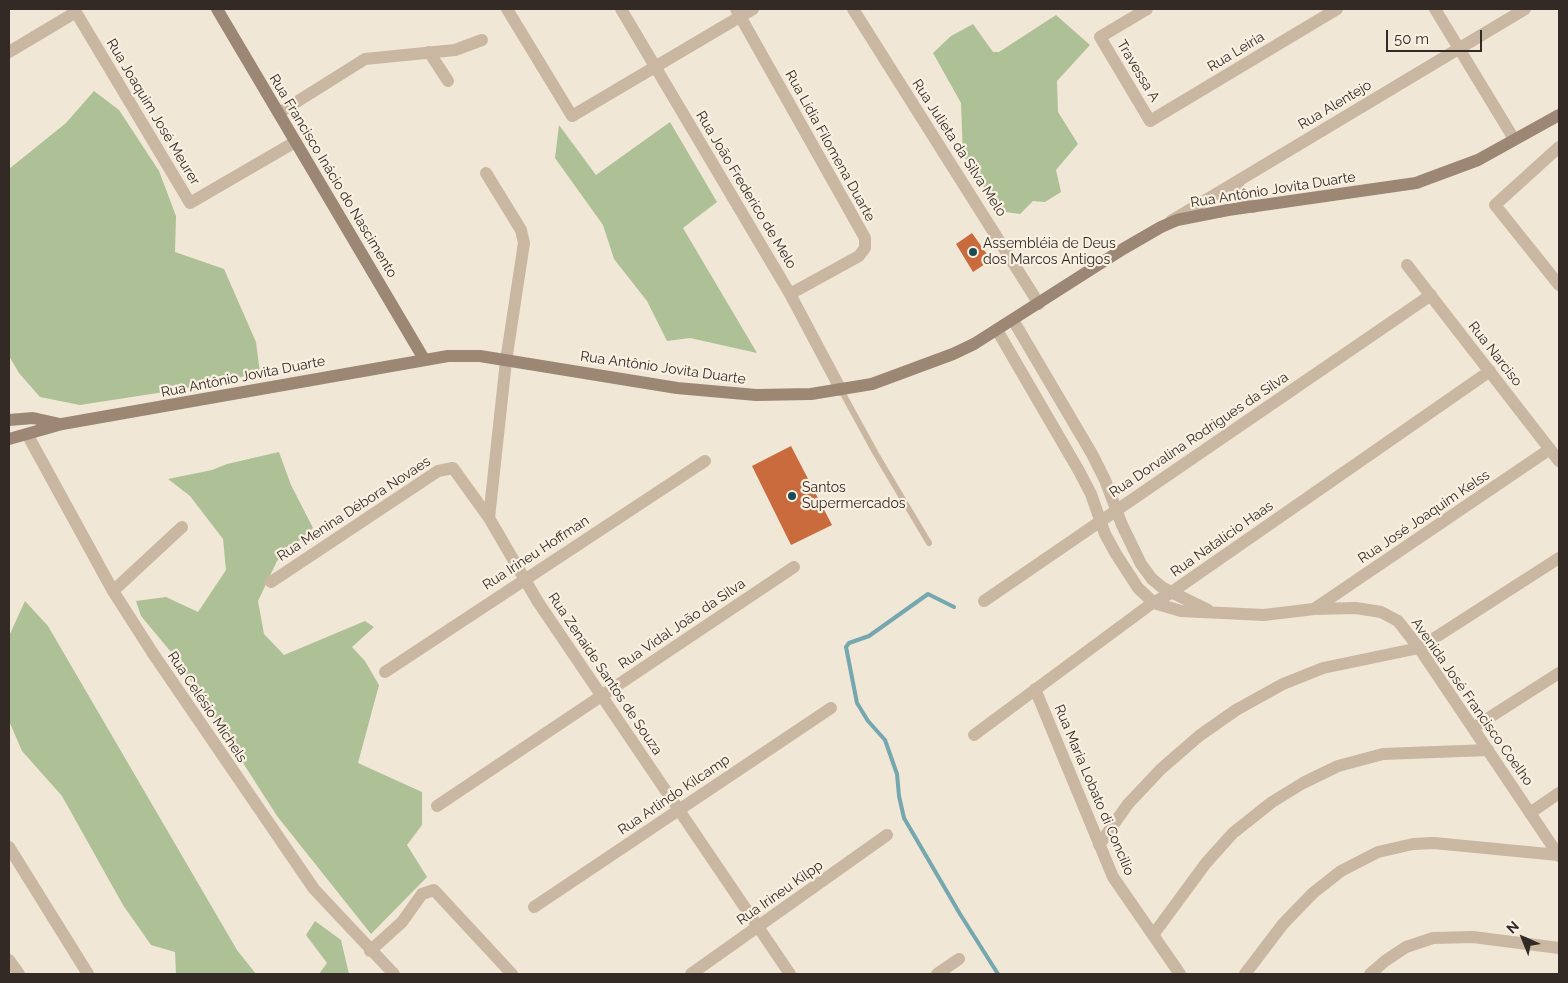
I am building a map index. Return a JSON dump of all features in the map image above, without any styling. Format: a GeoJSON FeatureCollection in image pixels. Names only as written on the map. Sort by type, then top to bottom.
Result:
{"type":"FeatureCollection","features":[{"type":"Feature","properties":{"kind":"main road","name":"Rua Francisco Inácio do Nascimento"},"geometry":{"type":"LineString","coordinates":[[216,9],[424,359]]}},
{"type":"Feature","properties":{"kind":"main road","name":"Rua Antônio Jovita Duarte"},"geometry":{"type":"LineString","coordinates":[[9,439],[62,424],[424,359],[463,355],[677,388],[748,395],[811,394],[872,384],[909,372],[953,354],[997,330],[1123,249],[1161,227],[1192,217],[1416,183],[1466,166],[1559,115]]}},
{"type":"Feature","properties":{"kind":"main road"},"geometry":{"type":"LineString","coordinates":[[9,420],[33,418],[62,424]]}},
{"type":"Feature","properties":{"kind":"street"},"geometry":{"type":"LineString","coordinates":[[508,9],[572,116],[655,67],[738,13],[753,9]]}},
{"type":"Feature","properties":{"kind":"street","name":"Rua João Frederico de Melo"},"geometry":{"type":"LineString","coordinates":[[621,9],[790,294],[842,390]]}},
{"type":"Feature","properties":{"kind":"street","name":"Rua Julieta da Silva Melo"},"geometry":{"type":"LineString","coordinates":[[853,9],[1039,304]]}},
{"type":"Feature","properties":{"kind":"street","name":"Travessa A"},"geometry":{"type":"LineString","coordinates":[[1147,9],[1100,37],[1150,121]]}},
{"type":"Feature","properties":{"kind":"street","name":"Rua Leiria"},"geometry":{"type":"LineString","coordinates":[[1150,121],[1337,9]]}},
{"type":"Feature","properties":{"kind":"street"},"geometry":{"type":"LineString","coordinates":[[1436,9],[1514,139]]}},
{"type":"Feature","properties":{"kind":"street","name":"Rua Alentejo"},"geometry":{"type":"LineString","coordinates":[[1161,227],[1525,9]]}},
{"type":"Feature","properties":{"kind":"street"},"geometry":{"type":"LineString","coordinates":[[9,52],[75,10]]}},
{"type":"Feature","properties":{"kind":"street","name":"Rua Joaquim José Meurer"},"geometry":{"type":"LineString","coordinates":[[75,10],[190,203],[296,142]]}},
{"type":"Feature","properties":{"kind":"street","name":"Rua Lídia Filomena Duarte"},"geometry":{"type":"LineString","coordinates":[[738,13],[865,238],[864,248],[859,256],[790,294]]}},
{"type":"Feature","properties":{"kind":"street"},"geometry":{"type":"LineString","coordinates":[[278,113],[365,59],[455,50],[482,40]]}},
{"type":"Feature","properties":{"kind":"street"},"geometry":{"type":"LineString","coordinates":[[430,52],[448,81]]}},
{"type":"Feature","properties":{"kind":"street"},"geometry":{"type":"LineString","coordinates":[[1559,147],[1494,205],[1559,285]]}},
{"type":"Feature","properties":{"kind":"street"},"geometry":{"type":"LineString","coordinates":[[486,172],[521,230],[524,243],[506,361],[490,518]]}},
{"type":"Feature","properties":{"kind":"street"},"geometry":{"type":"LineString","coordinates":[[1239,180],[1237,187],[1240,197],[1253,207]]}},
{"type":"Feature","properties":{"kind":"street","name":"Rua Narciso"},"geometry":{"type":"LineString","coordinates":[[1406,265],[1559,462]]}},
{"type":"Feature","properties":{"kind":"street","name":"Rua Dorvalina Rodrigues da Silva"},"geometry":{"type":"LineString","coordinates":[[984,600],[1431,295]]}},
{"type":"Feature","properties":{"kind":"street","name":"Avenida José Francisco Coelho"},"geometry":{"type":"LineString","coordinates":[[1013,320],[1092,454],[1141,564],[1152,580],[1212,613]]}},
{"type":"Feature","properties":{"kind":"street","name":"Avenida José Francisco Coelho"},"geometry":{"type":"LineString","coordinates":[[997,330],[1079,471],[1104,534],[1129,576],[1153,602],[1181,611],[1212,613],[1264,614],[1314,609],[1356,608],[1381,612],[1398,622],[1419,648],[1559,856]]}},
{"type":"Feature","properties":{"kind":"street","name":"Rua Natalício Haas"},"geometry":{"type":"LineString","coordinates":[[974,735],[1153,602],[1171,592],[1490,371]]}},
{"type":"Feature","properties":{"kind":"street","name":"Rua Celésio Michels"},"geometry":{"type":"LineString","coordinates":[[27,434],[112,592],[301,871],[370,951],[394,974]]}},
{"type":"Feature","properties":{"kind":"street","name":"Rua José Joaquim Kelss"},"geometry":{"type":"LineString","coordinates":[[1314,609],[1550,449]]}},
{"type":"Feature","properties":{"kind":"street","name":"Rua Irineu Hoffman"},"geometry":{"type":"LineString","coordinates":[[385,672],[523,579],[705,461]]}},
{"type":"Feature","properties":{"kind":"street","name":"Rua Menina Débora Novaes"},"geometry":{"type":"LineString","coordinates":[[272,582],[445,468],[453,468],[490,518]]}},
{"type":"Feature","properties":{"kind":"street","name":"Rua Zenaide Santos de Souza"},"geometry":{"type":"LineString","coordinates":[[490,518],[523,579],[790,974]]}},
{"type":"Feature","properties":{"kind":"street"},"geometry":{"type":"LineString","coordinates":[[112,592],[182,527]]}},
{"type":"Feature","properties":{"kind":"street"},"geometry":{"type":"LineString","coordinates":[[1098,845],[1128,804],[1161,769],[1199,736],[1243,706],[1283,684],[1323,668],[1419,648],[1559,558]]}},
{"type":"Feature","properties":{"kind":"street","name":"Rua Vidal João da Silva"},"geometry":{"type":"LineString","coordinates":[[437,806],[794,567]]}},
{"type":"Feature","properties":{"kind":"street"},"geometry":{"type":"LineString","coordinates":[[1473,728],[1559,673]]}},
{"type":"Feature","properties":{"kind":"street","name":"Rua Maria Lobato di Concilio"},"geometry":{"type":"LineString","coordinates":[[1035,689],[1098,845],[1113,877],[1180,974]]}},
{"type":"Feature","properties":{"kind":"street","name":"Rua Arlindo Kilcamp"},"geometry":{"type":"LineString","coordinates":[[534,907],[831,708]]}},
{"type":"Feature","properties":{"kind":"street"},"geometry":{"type":"LineString","coordinates":[[1153,935],[1206,863],[1233,833],[1257,813],[1303,783],[1338,766],[1383,754],[1488,750]]}},
{"type":"Feature","properties":{"kind":"street"},"geometry":{"type":"LineString","coordinates":[[1530,813],[1559,793]]}},
{"type":"Feature","properties":{"kind":"street","name":"Rua Irineu Kilpp"},"geometry":{"type":"LineString","coordinates":[[691,974],[886,836]]}},
{"type":"Feature","properties":{"kind":"street"},"geometry":{"type":"LineString","coordinates":[[1245,974],[1284,924],[1313,893],[1341,871],[1378,852],[1413,844],[1434,843],[1559,856]]}},
{"type":"Feature","properties":{"kind":"street"},"geometry":{"type":"LineString","coordinates":[[9,847],[88,974]]}},
{"type":"Feature","properties":{"kind":"street"},"geometry":{"type":"LineString","coordinates":[[370,951],[402,922],[422,894],[434,890],[512,974]]}},
{"type":"Feature","properties":{"kind":"street"},"geometry":{"type":"LineString","coordinates":[[1370,974],[1406,947],[1432,938],[1473,937],[1559,948]]}},
{"type":"Feature","properties":{"kind":"street"},"geometry":{"type":"LineString","coordinates":[[936,974],[958,958]]}},
{"type":"Feature","properties":{"kind":"street"},"geometry":{"type":"LineString","coordinates":[[9,960],[19,974]]}},
{"type":"Feature","properties":{"kind":"lane"},"geometry":{"type":"LineString","coordinates":[[842,390],[876,454],[929,543]]}},
{"type":"Feature","properties":{"kind":"green space"},"geometry":{"type":"Polygon","coordinates":[[[1056,15],[1090,45],[1057,81],[1058,112],[1078,144],[1056,170],[1061,192],[1045,202],[1033,201],[1020,214],[999,211],[963,155],[961,103],[933,53],[951,36],[973,24],[993,52],[999,52],[1056,15]]]}},
{"type":"Feature","properties":{"kind":"green space"},"geometry":{"type":"Polygon","coordinates":[[[94,91],[119,110],[159,171],[176,216],[175,252],[224,269],[256,342],[260,373],[177,390],[80,405],[40,397],[19,373],[9,356],[9,169],[66,123],[94,91]]]}},
{"type":"Feature","properties":{"kind":"green space"},"geometry":{"type":"Polygon","coordinates":[[[670,122],[717,202],[683,228],[757,353],[690,338],[667,341],[647,301],[614,259],[603,225],[555,158],[559,125],[596,175],[670,122]]]}},
{"type":"Feature","properties":{"kind":"green space"},"geometry":{"type":"Polygon","coordinates":[[[279,452],[291,485],[313,528],[277,561],[258,601],[264,634],[284,655],[365,621],[374,627],[352,647],[365,661],[379,685],[358,763],[422,792],[422,825],[407,845],[427,877],[371,934],[277,816],[176,658],[141,616],[136,601],[166,597],[198,612],[226,570],[223,539],[190,496],[168,479],[212,470],[227,464],[279,452]]]}},
{"type":"Feature","properties":{"kind":"green space"},"geometry":{"type":"Polygon","coordinates":[[[25,601],[48,626],[237,950],[256,974],[176,974],[175,952],[151,945],[123,905],[62,796],[22,751],[9,721],[9,636],[25,601]]]}},
{"type":"Feature","properties":{"kind":"green space"},"geometry":{"type":"Polygon","coordinates":[[[315,921],[341,940],[349,974],[319,974],[327,963],[306,935],[315,921]]]}},
{"type":"Feature","properties":{"kind":"building","name":"Assembléia de Deus dos Marcos Antigos"},"geometry":{"type":"Polygon","coordinates":[[[972,233],[991,260],[973,272],[956,244],[972,233]]]}},
{"type":"Feature","properties":{"kind":"building","name":"Santos Supermercados"},"geometry":{"type":"Polygon","coordinates":[[[791,446],[832,525],[791,545],[752,466],[791,446]]]}},
{"type":"Feature","properties":{"kind":"waterway"},"geometry":{"type":"LineString","coordinates":[[954,607],[928,594],[869,636],[849,643],[846,647],[857,703],[868,721],[885,740],[897,774],[904,818],[960,914],[998,974]]}},
{"type":"Feature","properties":{"kind":"place","name":"Assembléia de Deus dos Marcos Antigos"},"geometry":{"type":"Point","coordinates":[973,252]}},
{"type":"Feature","properties":{"kind":"place","name":"Santos Supermercados"},"geometry":{"type":"Point","coordinates":[792,496]}}]}
